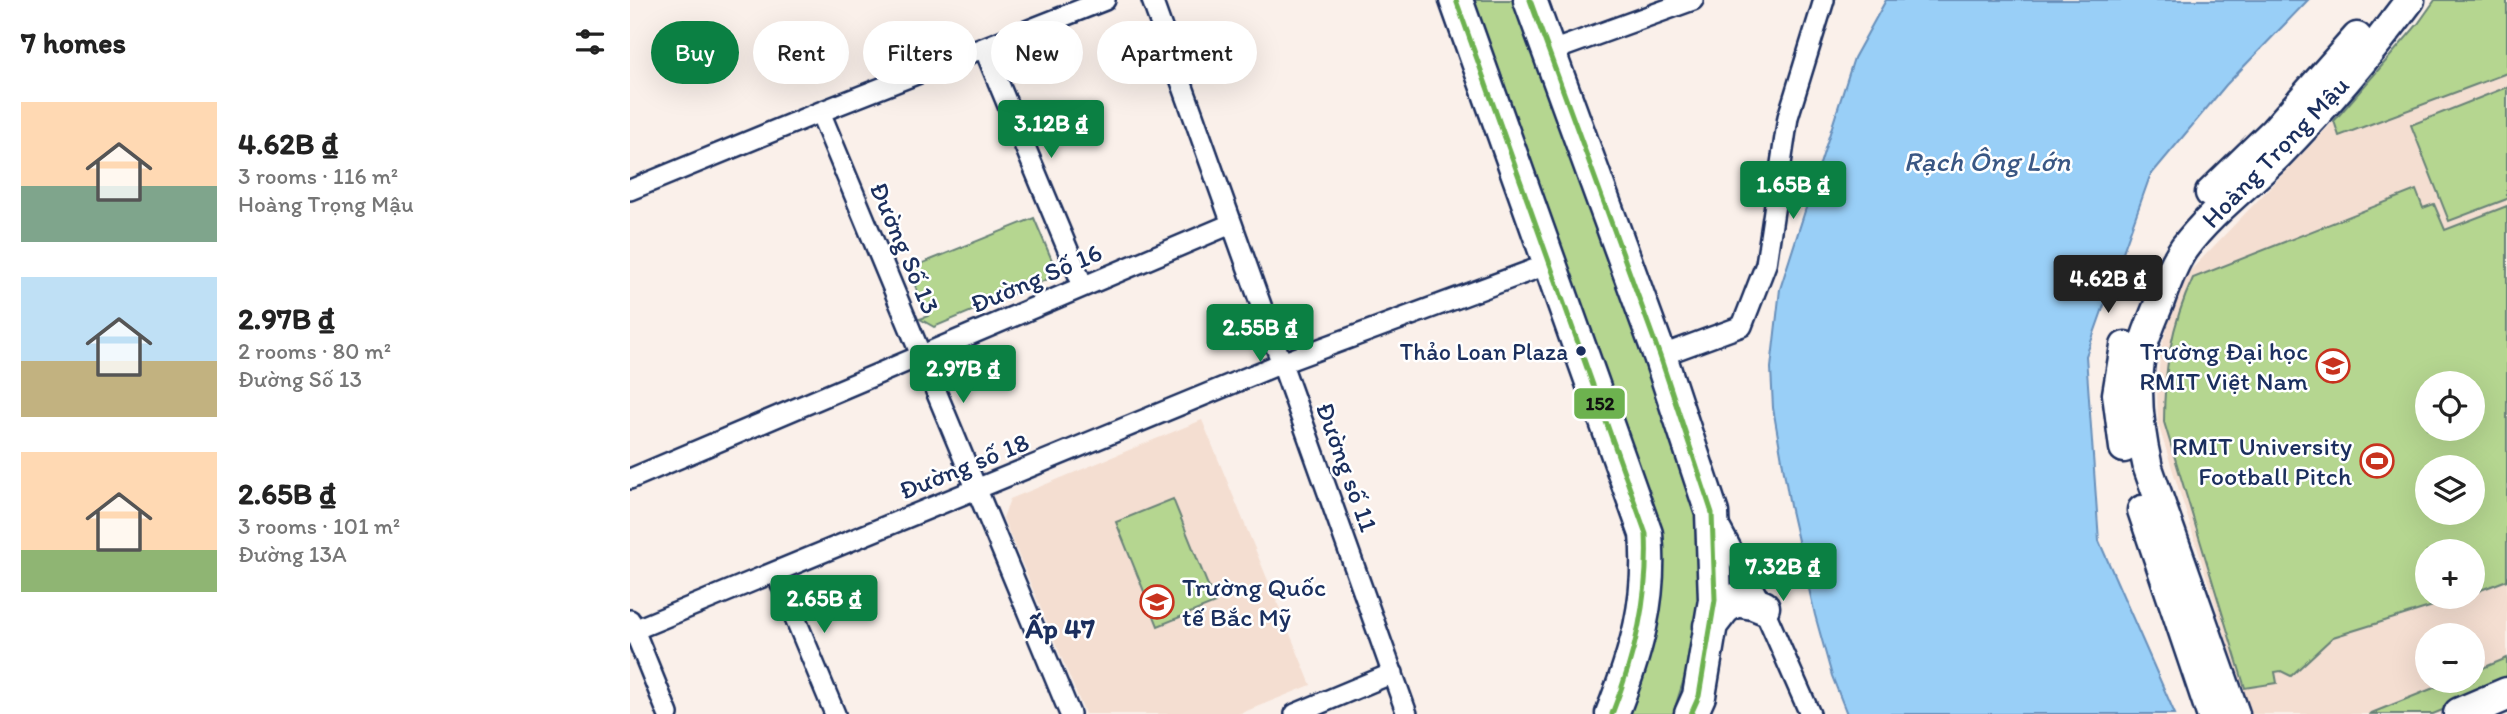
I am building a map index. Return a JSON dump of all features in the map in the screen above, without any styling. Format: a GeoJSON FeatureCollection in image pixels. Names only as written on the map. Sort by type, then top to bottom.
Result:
{"type":"FeatureCollection","features":[{"type":"Feature","properties":{"kind":"main road"},"geometry":{"type":"LineString","coordinates":[[1456,0],[1646,534],[1647,597],[1632,665],[1612,714]]}},
{"type":"Feature","properties":{"kind":"main road"},"geometry":{"type":"LineString","coordinates":[[1530,0],[1660,356],[1712,513],[1715,600],[1699,696],[1691,714]]}},
{"type":"Feature","properties":{"kind":"main road","name":"Hoàng Trọng Mậu"},"geometry":{"type":"LineString","coordinates":[[2211,714],[2123,445],[2118,394],[2127,335],[2152,273],[2169,243],[2214,188],[2274,131],[2388,0]]}},
{"type":"Feature","properties":{"kind":"main road","name":"Hoàng Trọng Mậu"},"geometry":{"type":"LineString","coordinates":[[2235,714],[2148,468],[2140,436],[2138,398],[2143,346],[2168,280],[2183,250],[2219,209],[2287,145],[2343,83],[2410,0]]}},
{"type":"Feature","properties":{"kind":"main road"},"geometry":{"type":"LineString","coordinates":[[1710,626],[1724,608],[1735,600],[1763,607]]}},
{"type":"Feature","properties":{"kind":"main road"},"geometry":{"type":"LineString","coordinates":[[2460,714],[2507,694]]}},
{"type":"Feature","properties":{"kind":"street"},"geometry":{"type":"LineString","coordinates":[[630,190],[1105,0]]}},
{"type":"Feature","properties":{"kind":"street","name":"Đường số 11"},"geometry":{"type":"LineString","coordinates":[[1152,0],[1407,714]]}},
{"type":"Feature","properties":{"kind":"street"},"geometry":{"type":"LineString","coordinates":[[1660,356],[1742,326],[1766,264],[1788,117],[1824,0]]}},
{"type":"Feature","properties":{"kind":"street"},"geometry":{"type":"LineString","coordinates":[[1549,52],[1690,1]]}},
{"type":"Feature","properties":{"kind":"street"},"geometry":{"type":"LineString","coordinates":[[984,48],[1083,286]]}},
{"type":"Feature","properties":{"kind":"street","name":"Đường Số 13"},"geometry":{"type":"LineString","coordinates":[[820,112],[1070,714]]}},
{"type":"Feature","properties":{"kind":"street","name":"Đường Số 16"},"geometry":{"type":"LineString","coordinates":[[630,479],[1231,223]]}},
{"type":"Feature","properties":{"kind":"street","name":"Đường số 18"},"geometry":{"type":"LineString","coordinates":[[632,625],[776,572],[1282,363],[1549,264]]}},
{"type":"Feature","properties":{"kind":"street"},"geometry":{"type":"LineString","coordinates":[[1712,513],[1763,607],[1810,714]]}},
{"type":"Feature","properties":{"kind":"street"},"geometry":{"type":"LineString","coordinates":[[776,572],[835,714]]}},
{"type":"Feature","properties":{"kind":"street"},"geometry":{"type":"LineString","coordinates":[[632,625],[668,714]]}},
{"type":"Feature","properties":{"kind":"street"},"geometry":{"type":"LineString","coordinates":[[1295,714],[1393,673]]}},
{"type":"Feature","properties":{"kind":"shaded area","name":"Trường Đại học RMIT Việt Nam"},"geometry":{"type":"Polygon","coordinates":[[[2507,50],[2507,685],[2438,714],[2250,714],[2158,424],[2157,387],[2161,349],[2174,304],[2188,273],[2334,121],[2495,58],[2507,50]]]}},
{"type":"Feature","properties":{"kind":"shaded area","name":"Trường Quốc tế Bắc Mỹ"},"geometry":{"type":"Polygon","coordinates":[[[1202,420],[1311,685],[1239,714],[1085,714],[1003,518],[1010,499],[1202,420]]]}},
{"type":"Feature","properties":{"kind":"green space"},"geometry":{"type":"Polygon","coordinates":[[[1466,0],[1522,0],[1700,515],[1700,608],[1693,650],[1673,714],[1620,714],[1656,588],[1466,0]]]}},
{"type":"Feature","properties":{"kind":"green space"},"geometry":{"type":"Polygon","coordinates":[[[2435,0],[2507,0],[2507,73],[2339,136],[2334,121],[2418,24],[2435,0]]]}},
{"type":"Feature","properties":{"kind":"green space"},"geometry":{"type":"Polygon","coordinates":[[[2507,87],[2507,199],[2449,221],[2411,125],[2507,87]]]}},
{"type":"Feature","properties":{"kind":"green space","name":"Trường Đại học RMIT Việt Nam"},"geometry":{"type":"Polygon","coordinates":[[[2416,190],[2423,208],[2434,204],[2445,230],[2507,206],[2507,580],[2485,588],[2485,539],[2415,539],[2415,609],[2423,609],[2333,637],[2291,676],[2281,671],[2275,672],[2277,683],[2245,688],[2164,422],[2170,348],[2193,278],[2416,190]]]}},
{"type":"Feature","properties":{"kind":"green space"},"geometry":{"type":"Polygon","coordinates":[[[1034,218],[1054,265],[1048,279],[934,327],[920,319],[928,316],[911,276],[913,267],[1034,218]]]}},
{"type":"Feature","properties":{"kind":"green space"},"geometry":{"type":"Polygon","coordinates":[[[1173,499],[1215,603],[1158,626],[1116,522],[1173,499]]]}},
{"type":"Feature","properties":{"kind":"green space"},"geometry":{"type":"Polygon","coordinates":[[[2507,658],[2507,683],[2485,692],[2485,667],[2507,658]]]}},
{"type":"Feature","properties":{"kind":"green space"},"geometry":{"type":"Polygon","coordinates":[[[2421,693],[2483,693],[2433,714],[2369,714],[2421,693]]]}},
{"type":"Feature","properties":{"kind":"water","name":"Rạch Ông Lớn"},"geometry":{"type":"Polygon","coordinates":[[[1886,0],[2308,0],[2226,85],[2150,176],[2086,356],[2099,541],[2175,714],[1847,714],[1832,676],[1815,615],[1790,506],[1773,408],[1771,368],[1780,289],[1854,58],[1886,0]]]}},
{"type":"Feature","properties":{"kind":"transit line","name":"152"},"geometry":{"type":"LineString","coordinates":[[1456,0],[1646,534],[1645,581],[1639,626],[1612,714]]}},
{"type":"Feature","properties":{"kind":"transit line","name":"152"},"geometry":{"type":"LineString","coordinates":[[1530,0],[1660,356],[1712,513],[1715,600],[1699,696],[1691,714]]}},
{"type":"Feature","properties":{"kind":"place","name":"Thảo Loan Plaza"},"geometry":{"type":"Point","coordinates":[1581,351]}},
{"type":"Feature","properties":{"kind":"place","name":"Trường Đại học RMIT Việt Nam"},"geometry":{"type":"Point","coordinates":[2333,366]}},
{"type":"Feature","properties":{"kind":"place","name":"RMIT University Football Pitch"},"geometry":{"type":"Point","coordinates":[2377,461]}},
{"type":"Feature","properties":{"kind":"place","name":"Trường Quốc tế Bắc Mỹ"},"geometry":{"type":"Point","coordinates":[1157,602]}},
{"type":"Feature","properties":{"kind":"district","name":"Ấp 47"},"geometry":{"type":"Point","coordinates":[1060,628]}}]}
